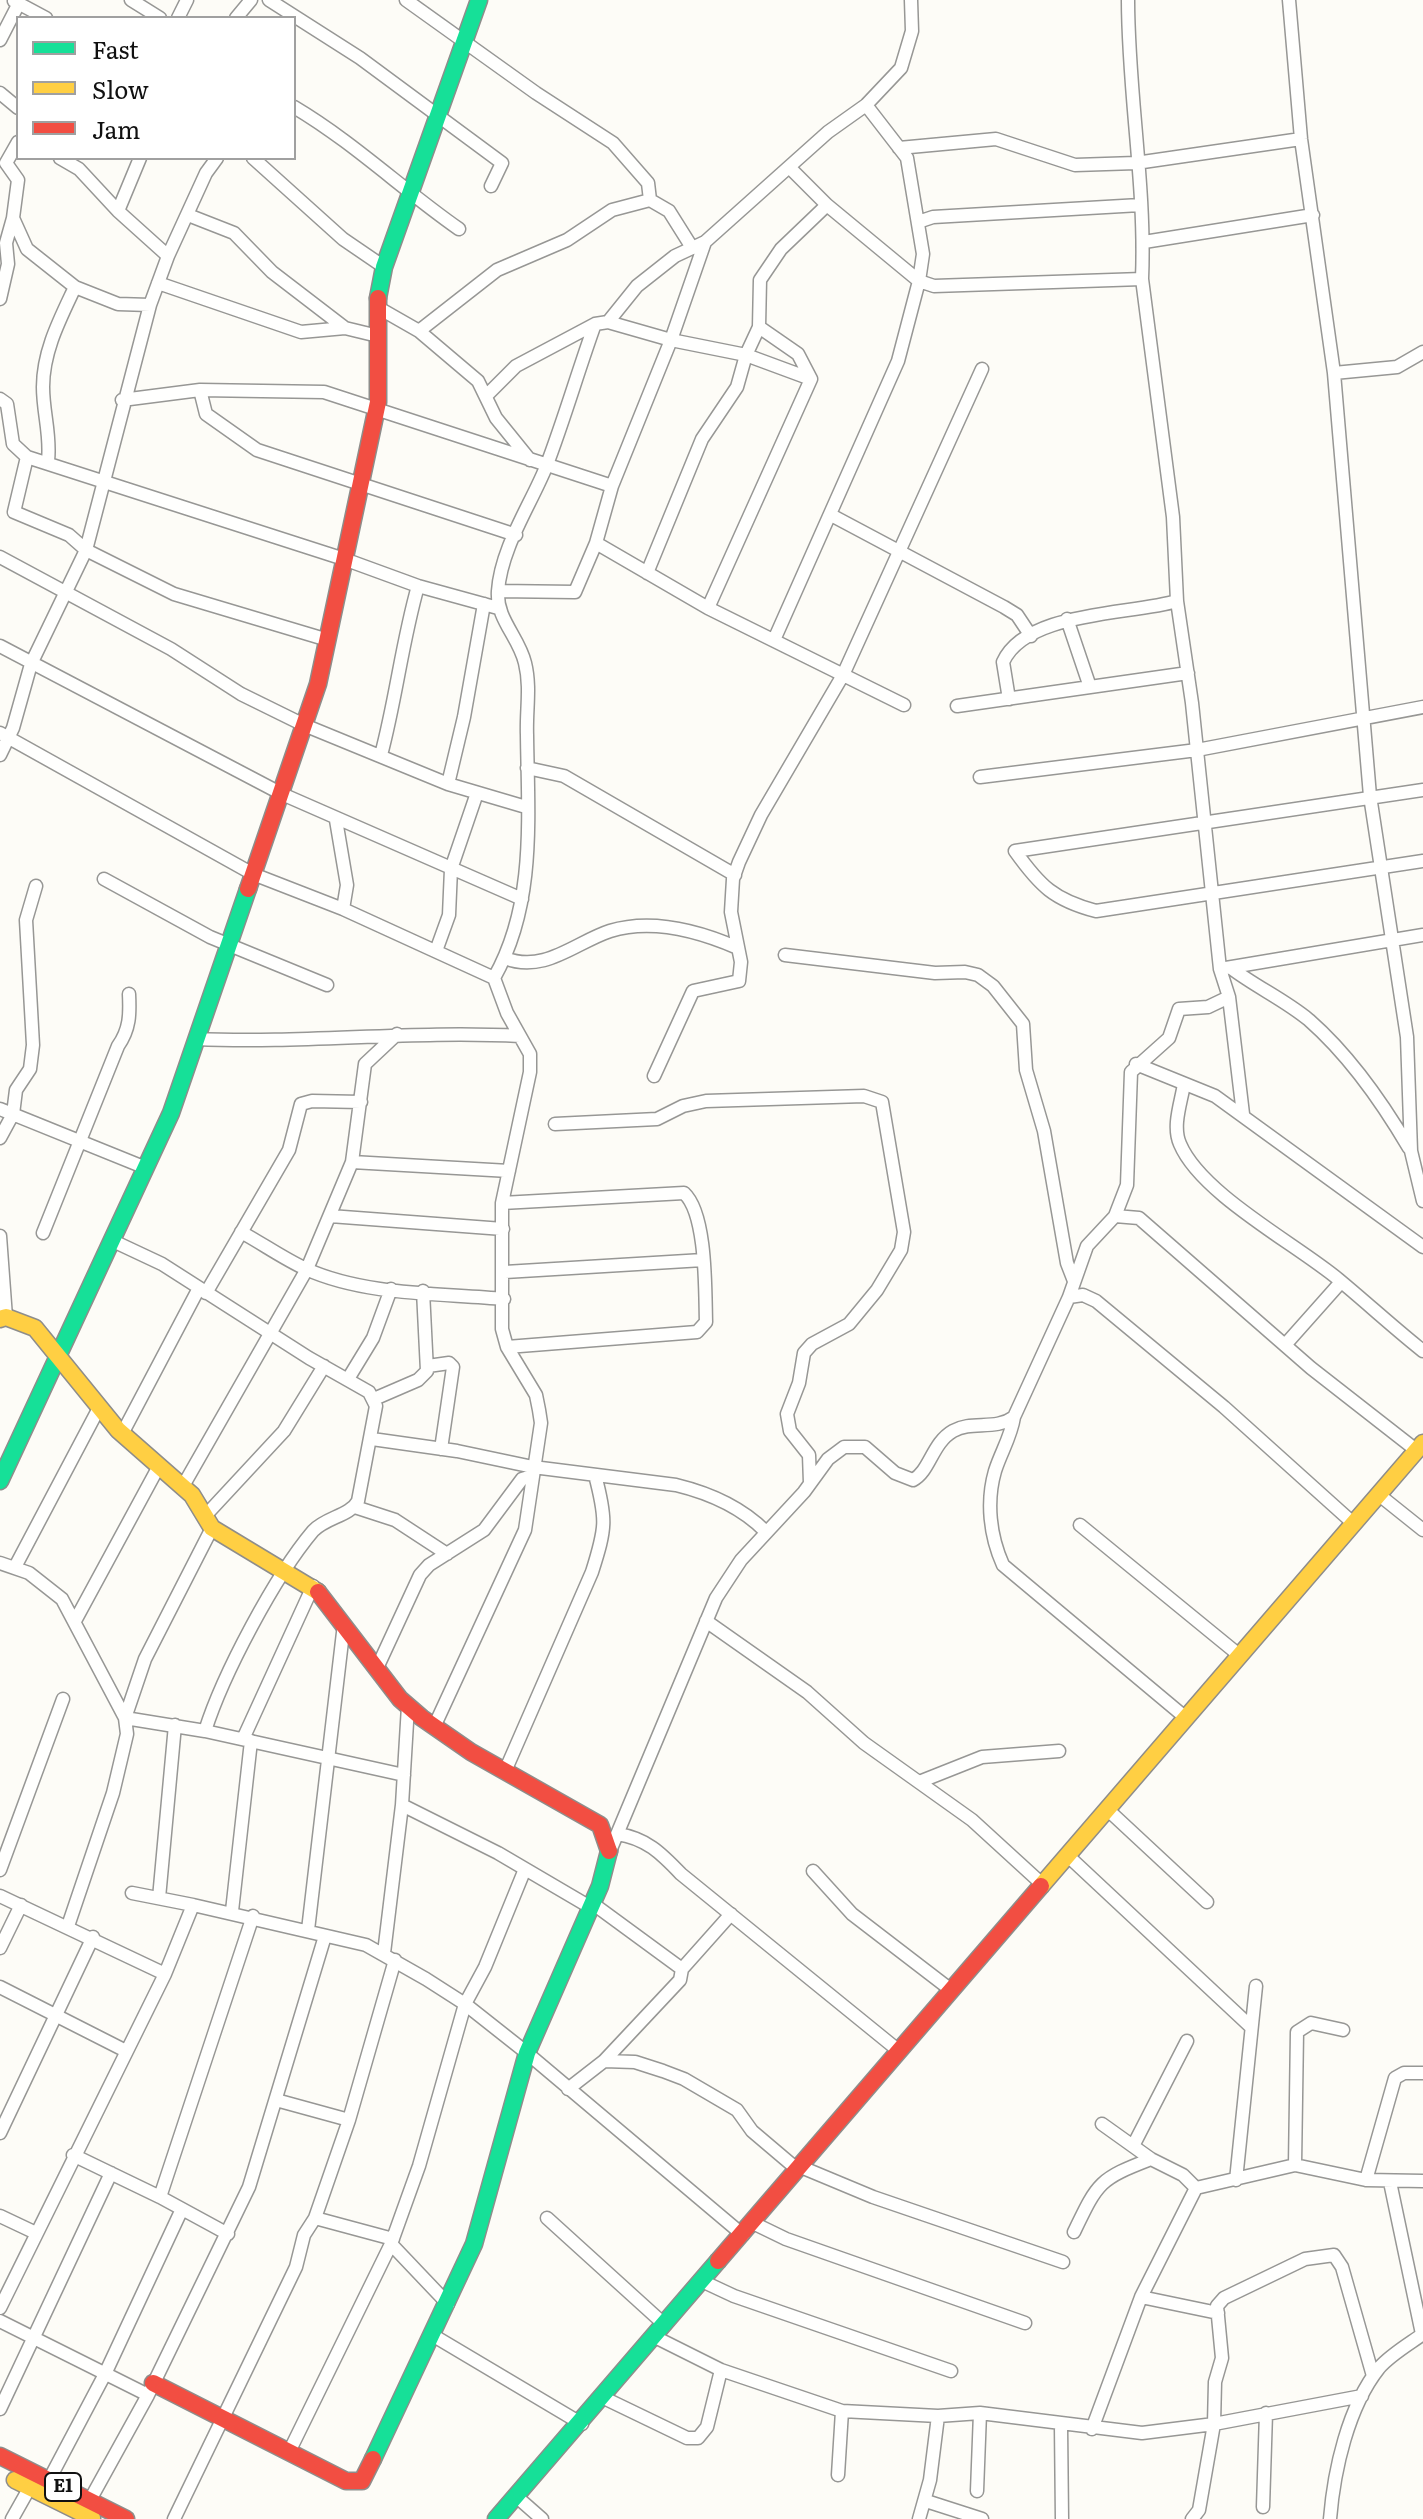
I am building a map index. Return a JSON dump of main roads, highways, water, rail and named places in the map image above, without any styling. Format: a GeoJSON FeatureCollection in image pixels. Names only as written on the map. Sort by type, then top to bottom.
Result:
{"type":"FeatureCollection","features":[{"type":"Feature","properties":{"kind":"main road"},"geometry":{"type":"LineString","coordinates":[[0,1481],[171,1113],[282,794],[328,640],[377,408],[377,307],[384,267],[479,0]]}},
{"type":"Feature","properties":{"kind":"main road"},"geometry":{"type":"LineString","coordinates":[[3,1318],[35,1328],[58,1360],[92,1395],[122,1434],[183,1486],[209,1522],[313,1586],[408,1706],[434,1727],[600,1825],[609,1843],[609,1853],[591,1905],[527,2053],[474,2244],[434,2336],[427,2343],[362,2481],[346,2481],[225,2419],[150,2389]]}},
{"type":"Feature","properties":{"kind":"main road"},"geometry":{"type":"LineString","coordinates":[[496,2519],[582,2424],[951,1990],[1420,1447]]}},
{"type":"Feature","properties":{"kind":"main road","name":"E1"},"geometry":{"type":"LineString","coordinates":[[0,2456],[126,2519]]}},
{"type":"Feature","properties":{"kind":"main road","name":"E1"},"geometry":{"type":"LineString","coordinates":[[0,2472],[94,2519]]}}]}
